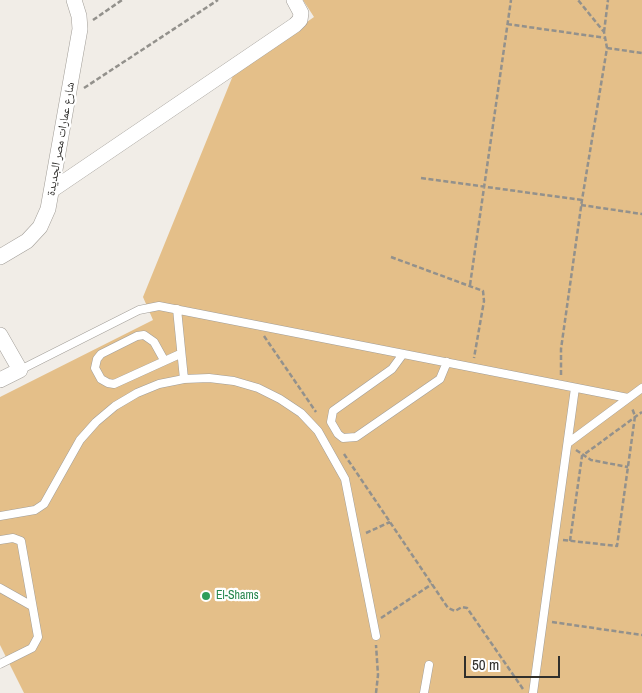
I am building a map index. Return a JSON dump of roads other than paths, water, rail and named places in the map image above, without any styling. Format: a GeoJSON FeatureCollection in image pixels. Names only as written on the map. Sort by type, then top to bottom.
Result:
{"type":"FeatureCollection","features":[{"type":"Feature","properties":{"kind":"street","name":"شارع عمارات مصر الجديدة"},"geometry":{"type":"LineString","coordinates":[[0,257],[27,241],[40,227],[48,209],[80,29],[79,16],[74,0]]}},
{"type":"Feature","properties":{"kind":"street"},"geometry":{"type":"LineString","coordinates":[[52,190],[298,23],[301,13],[294,0]]}},
{"type":"Feature","properties":{"kind":"street"},"geometry":{"type":"LineString","coordinates":[[0,335],[20,370],[0,380]]}},
{"type":"Feature","properties":{"kind":"lane"},"geometry":{"type":"LineString","coordinates":[[20,370],[139,310],[159,306],[628,398]]}},
{"type":"Feature","properties":{"kind":"lane"},"geometry":{"type":"LineString","coordinates":[[177,309],[184,379]]}},
{"type":"Feature","properties":{"kind":"lane"},"geometry":{"type":"LineString","coordinates":[[164,360],[149,337],[137,336],[101,354],[96,359],[95,368],[101,379],[114,384],[180,354]]}},
{"type":"Feature","properties":{"kind":"lane"},"geometry":{"type":"LineString","coordinates":[[403,354],[392,370],[333,411],[332,422],[338,434],[344,438],[356,437],[440,379],[447,362]]}},
{"type":"Feature","properties":{"kind":"lane"},"geometry":{"type":"LineString","coordinates":[[0,516],[35,510],[44,504],[80,440],[96,422],[115,406],[144,390],[184,379],[209,378],[234,381],[265,392],[301,413],[318,431],[345,479],[376,636]]}},
{"type":"Feature","properties":{"kind":"lane"},"geometry":{"type":"LineString","coordinates":[[529,692],[543,621],[575,388]]}},
{"type":"Feature","properties":{"kind":"lane"},"geometry":{"type":"LineString","coordinates":[[568,443],[642,388]]}},
{"type":"Feature","properties":{"kind":"lane"},"geometry":{"type":"LineString","coordinates":[[0,540],[13,538],[21,541],[38,637],[32,648],[0,664]]}},
{"type":"Feature","properties":{"kind":"lane"},"geometry":{"type":"LineString","coordinates":[[0,588],[32,606]]}},
{"type":"Feature","properties":{"kind":"lane"},"geometry":{"type":"LineString","coordinates":[[424,693],[429,665]]}},
{"type":"Feature","properties":{"kind":"place","name":"El-Shams"},"geometry":{"type":"Point","coordinates":[206,596]}}]}
